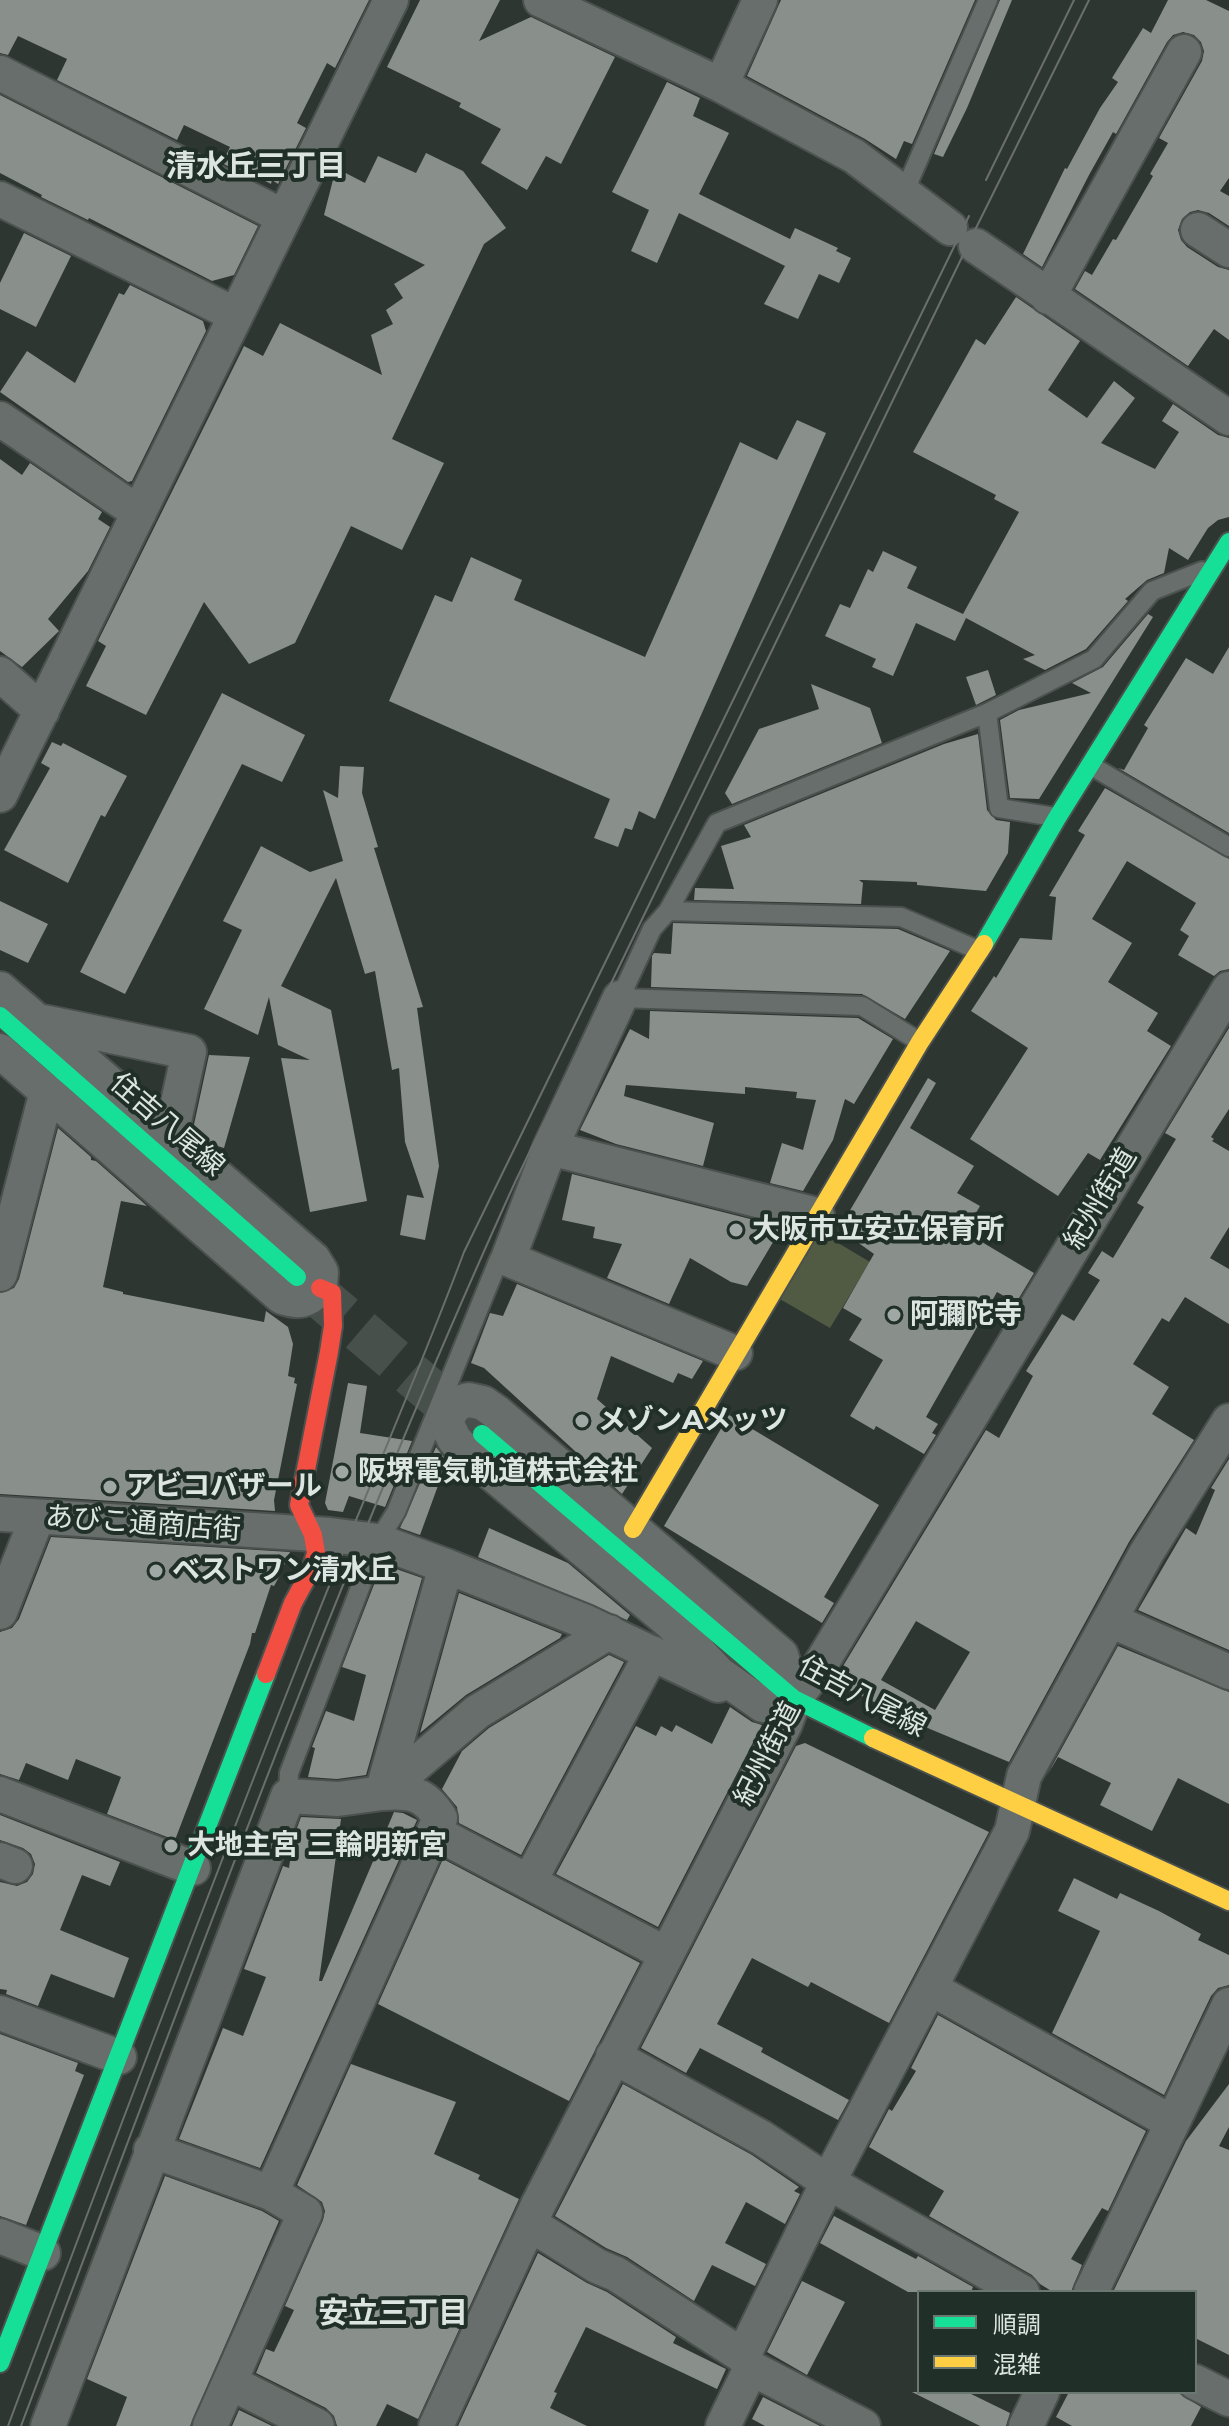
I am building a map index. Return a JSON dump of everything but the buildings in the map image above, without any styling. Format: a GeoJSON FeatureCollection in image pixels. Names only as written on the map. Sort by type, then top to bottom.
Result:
{"type":"FeatureCollection","features":[{"type":"Feature","properties":{"kind":"street"},"geometry":{"type":"LineString","coordinates":[[0,795],[391,0]]}},
{"type":"Feature","properties":{"kind":"street"},"geometry":{"type":"LineString","coordinates":[[541,0],[721,85],[854,156],[903,195],[1048,297],[1229,418]]}},
{"type":"Feature","properties":{"kind":"street"},"geometry":{"type":"LineString","coordinates":[[721,85],[760,0]]}},
{"type":"Feature","properties":{"kind":"street"},"geometry":{"type":"LineString","coordinates":[[1048,297],[1184,52]]}},
{"type":"Feature","properties":{"kind":"street"},"geometry":{"type":"LineString","coordinates":[[0,73],[284,217]]}},
{"type":"Feature","properties":{"kind":"street"},"geometry":{"type":"LineString","coordinates":[[0,199],[236,315]]}},
{"type":"Feature","properties":{"kind":"street"},"geometry":{"type":"LineString","coordinates":[[1198,230],[1229,250]]}},
{"type":"Feature","properties":{"kind":"street"},"geometry":{"type":"LineString","coordinates":[[0,419],[139,513]]}},
{"type":"Feature","properties":{"kind":"street"},"geometry":{"type":"LineString","coordinates":[[633,1529],[920,1042],[980,951],[1057,818],[1229,542]]}},
{"type":"Feature","properties":{"kind":"street"},"geometry":{"type":"LineString","coordinates":[[0,674],[42,711]]}},
{"type":"Feature","properties":{"kind":"street"},"geometry":{"type":"LineString","coordinates":[[0,989],[313,1259],[321,1272],[309,1283],[308,1299],[295,1301],[282,1297],[0,1051]]}},
{"type":"Feature","properties":{"kind":"street","name":"紀州街道"},"geometry":{"type":"LineString","coordinates":[[436,2426],[530,2224],[666,1954],[780,1709],[819,1667],[1229,989]]}},
{"type":"Feature","properties":{"kind":"street"},"geometry":{"type":"LineString","coordinates":[[620,998],[550,1148],[508,1259],[735,1353]]}},
{"type":"Feature","properties":{"kind":"street","name":"住吉八尾線"},"geometry":{"type":"LineString","coordinates":[[0,1016],[309,1283]]}},
{"type":"Feature","properties":{"kind":"street"},"geometry":{"type":"LineString","coordinates":[[39,1021],[189,1052],[171,1135]]}},
{"type":"Feature","properties":{"kind":"street"},"geometry":{"type":"LineString","coordinates":[[0,1274],[47,1091]]}},
{"type":"Feature","properties":{"kind":"street"},"geometry":{"type":"LineString","coordinates":[[550,1148],[817,1215]]}},
{"type":"Feature","properties":{"kind":"street"},"geometry":{"type":"LineString","coordinates":[[0,2363],[293,1603],[317,1552],[300,1534],[302,1519],[299,1505],[333,1326],[332,1293],[309,1283]]}},
{"type":"Feature","properties":{"kind":"street"},"geometry":{"type":"LineString","coordinates":[[469,1400],[483,1403],[633,1529],[781,1655],[780,1709],[719,1674],[671,1623],[454,1439],[445,1420],[449,1412],[457,1403],[469,1400]]}},
{"type":"Feature","properties":{"kind":"street"},"geometry":{"type":"LineString","coordinates":[[723,2426],[747,2362],[828,2182],[1012,1831],[1024,1776],[1112,1621],[1147,1552],[1227,1430]]}},
{"type":"Feature","properties":{"kind":"street","name":"住吉八尾線"},"geometry":{"type":"LineString","coordinates":[[482,1434],[780,1709],[826,1716],[1229,1901]]}},
{"type":"Feature","properties":{"kind":"street","name":"あびこ通商店街"},"geometry":{"type":"LineString","coordinates":[[0,1514],[378,1541],[597,1627],[780,1709]]}},
{"type":"Feature","properties":{"kind":"street"},"geometry":{"type":"LineString","coordinates":[[0,1612],[37,1518]]}},
{"type":"Feature","properties":{"kind":"street"},"geometry":{"type":"LineString","coordinates":[[395,1792],[446,1566]]}},
{"type":"Feature","properties":{"kind":"street"},"geometry":{"type":"LineString","coordinates":[[395,1792],[477,1712],[597,1627],[610,1574]]}},
{"type":"Feature","properties":{"kind":"street"},"geometry":{"type":"LineString","coordinates":[[1112,1621],[1229,1672]]}},
{"type":"Feature","properties":{"kind":"street"},"geometry":{"type":"LineString","coordinates":[[529,1882],[650,1652],[671,1623]]}},
{"type":"Feature","properties":{"kind":"street"},"geometry":{"type":"LineString","coordinates":[[48,2426],[288,1796],[338,1799],[395,1792],[432,1804],[440,1818],[271,2193]]}},
{"type":"Feature","properties":{"kind":"street"},"geometry":{"type":"LineString","coordinates":[[0,1794],[193,1868]]}},
{"type":"Feature","properties":{"kind":"street"},"geometry":{"type":"LineString","coordinates":[[434,1832],[666,1954]]}},
{"type":"Feature","properties":{"kind":"street"},"geometry":{"type":"LineString","coordinates":[[930,1988],[1171,2122]]}},
{"type":"Feature","properties":{"kind":"street"},"geometry":{"type":"LineString","coordinates":[[1092,2290],[1229,2005]]}},
{"type":"Feature","properties":{"kind":"street"},"geometry":{"type":"LineString","coordinates":[[0,2013],[119,2057]]}},
{"type":"Feature","properties":{"kind":"street"},"geometry":{"type":"LineString","coordinates":[[613,2056],[762,2138],[828,2182],[1018,2290]]}},
{"type":"Feature","properties":{"kind":"street"},"geometry":{"type":"LineString","coordinates":[[151,2150],[271,2193],[305,2213],[210,2426]]}},
{"type":"Feature","properties":{"kind":"street"},"geometry":{"type":"LineString","coordinates":[[530,2224],[597,2266],[616,2274],[747,2362],[863,2426]]}},
{"type":"Feature","properties":{"kind":"street"},"geometry":{"type":"LineString","coordinates":[[0,2236],[43,2253]]}},
{"type":"Feature","properties":{"kind":"street"},"geometry":{"type":"LineString","coordinates":[[231,2383],[317,2426]]}},
{"type":"Feature","properties":{"kind":"street"},"geometry":{"type":"LineString","coordinates":[[1197,2383],[1229,2399]]}},
{"type":"Feature","properties":{"kind":"street"},"geometry":{"type":"LineString","coordinates":[[1026,2426],[1041,2394]]}},
{"type":"Feature","properties":{"kind":"lane"},"geometry":{"type":"LineString","coordinates":[[903,195],[988,0]]}},
{"type":"Feature","properties":{"kind":"lane"},"geometry":{"type":"LineString","coordinates":[[920,1042],[862,1006],[620,998],[652,929],[668,911],[717,823],[987,713],[1094,659],[1152,591],[1216,566]]}},
{"type":"Feature","properties":{"kind":"lane"},"geometry":{"type":"LineString","coordinates":[[987,713],[999,808],[1057,818]]}},
{"type":"Feature","properties":{"kind":"lane"},"geometry":{"type":"LineString","coordinates":[[1090,765],[1229,847]]}},
{"type":"Feature","properties":{"kind":"lane"},"geometry":{"type":"LineString","coordinates":[[668,911],[901,917],[980,951]]}},
{"type":"Feature","properties":{"kind":"lane"},"geometry":{"type":"LineString","coordinates":[[288,1796],[289,1773],[378,1541],[396,1512],[499,1259],[508,1259]]}},
{"type":"Feature","properties":{"kind":"green space"},"geometry":{"type":"Polygon","coordinates":[[[818,1231],[870,1262],[830,1328],[778,1298],[818,1231]]]}},
{"type":"Feature","properties":{"kind":"tunnel"},"geometry":{"type":"LineString","coordinates":[[310,1288],[480,1433]]}},
{"type":"Feature","properties":{"kind":"tram line"},"geometry":{"type":"LineString","coordinates":[[986,180],[1074,0]]}},
{"type":"Feature","properties":{"kind":"tram line"},"geometry":{"type":"LineString","coordinates":[[21,2426],[258,1799],[448,1333],[516,1180],[1089,0]]}},
{"type":"Feature","properties":{"kind":"tram line"},"geometry":{"type":"LineString","coordinates":[[8,2426],[277,1717],[464,1252],[969,216]]}},
{"type":"Feature","properties":{"kind":"traffic: fast"},"geometry":{"type":"LineString","coordinates":[[984,944],[1057,818],[1229,542]]}},
{"type":"Feature","properties":{"kind":"traffic: fast"},"geometry":{"type":"LineString","coordinates":[[0,1016],[297,1277]]}},
{"type":"Feature","properties":{"kind":"traffic: fast"},"geometry":{"type":"LineString","coordinates":[[482,1434],[794,1699],[873,1738]]}},
{"type":"Feature","properties":{"kind":"traffic: fast"},"geometry":{"type":"LineString","coordinates":[[0,2363],[266,1674]]}},
{"type":"Feature","properties":{"kind":"traffic: slow"},"geometry":{"type":"LineString","coordinates":[[633,1529],[920,1042],[984,944]]}},
{"type":"Feature","properties":{"kind":"traffic: slow"},"geometry":{"type":"LineString","coordinates":[[873,1738],[1229,1901]]}},
{"type":"Feature","properties":{"kind":"traffic: jam"},"geometry":{"type":"LineString","coordinates":[[266,1674],[316,1553],[313,1535],[299,1505],[333,1326],[332,1293],[320,1288]]}},
{"type":"Feature","properties":{"kind":"place","name":"大阪市立安立保育所"},"geometry":{"type":"Point","coordinates":[736,1230]}},
{"type":"Feature","properties":{"kind":"place","name":"阿彌陀寺"},"geometry":{"type":"Point","coordinates":[894,1315]}},
{"type":"Feature","properties":{"kind":"place","name":"メゾンAメッツ"},"geometry":{"type":"Point","coordinates":[582,1421]}},
{"type":"Feature","properties":{"kind":"place","name":"阪堺電気軌道株式会社"},"geometry":{"type":"Point","coordinates":[342,1472]}},
{"type":"Feature","properties":{"kind":"place","name":"アビコバザール"},"geometry":{"type":"Point","coordinates":[110,1487]}},
{"type":"Feature","properties":{"kind":"place","name":"ベストワン清水丘"},"geometry":{"type":"Point","coordinates":[156,1571]}},
{"type":"Feature","properties":{"kind":"place","name":"大地主宮 三輪明新宮"},"geometry":{"type":"Point","coordinates":[171,1846]}},
{"type":"Feature","properties":{"kind":"district","name":"清水丘三丁目"},"geometry":{"type":"Point","coordinates":[256,167]}},
{"type":"Feature","properties":{"kind":"district","name":"安立三丁目"},"geometry":{"type":"Point","coordinates":[393,2314]}}]}
